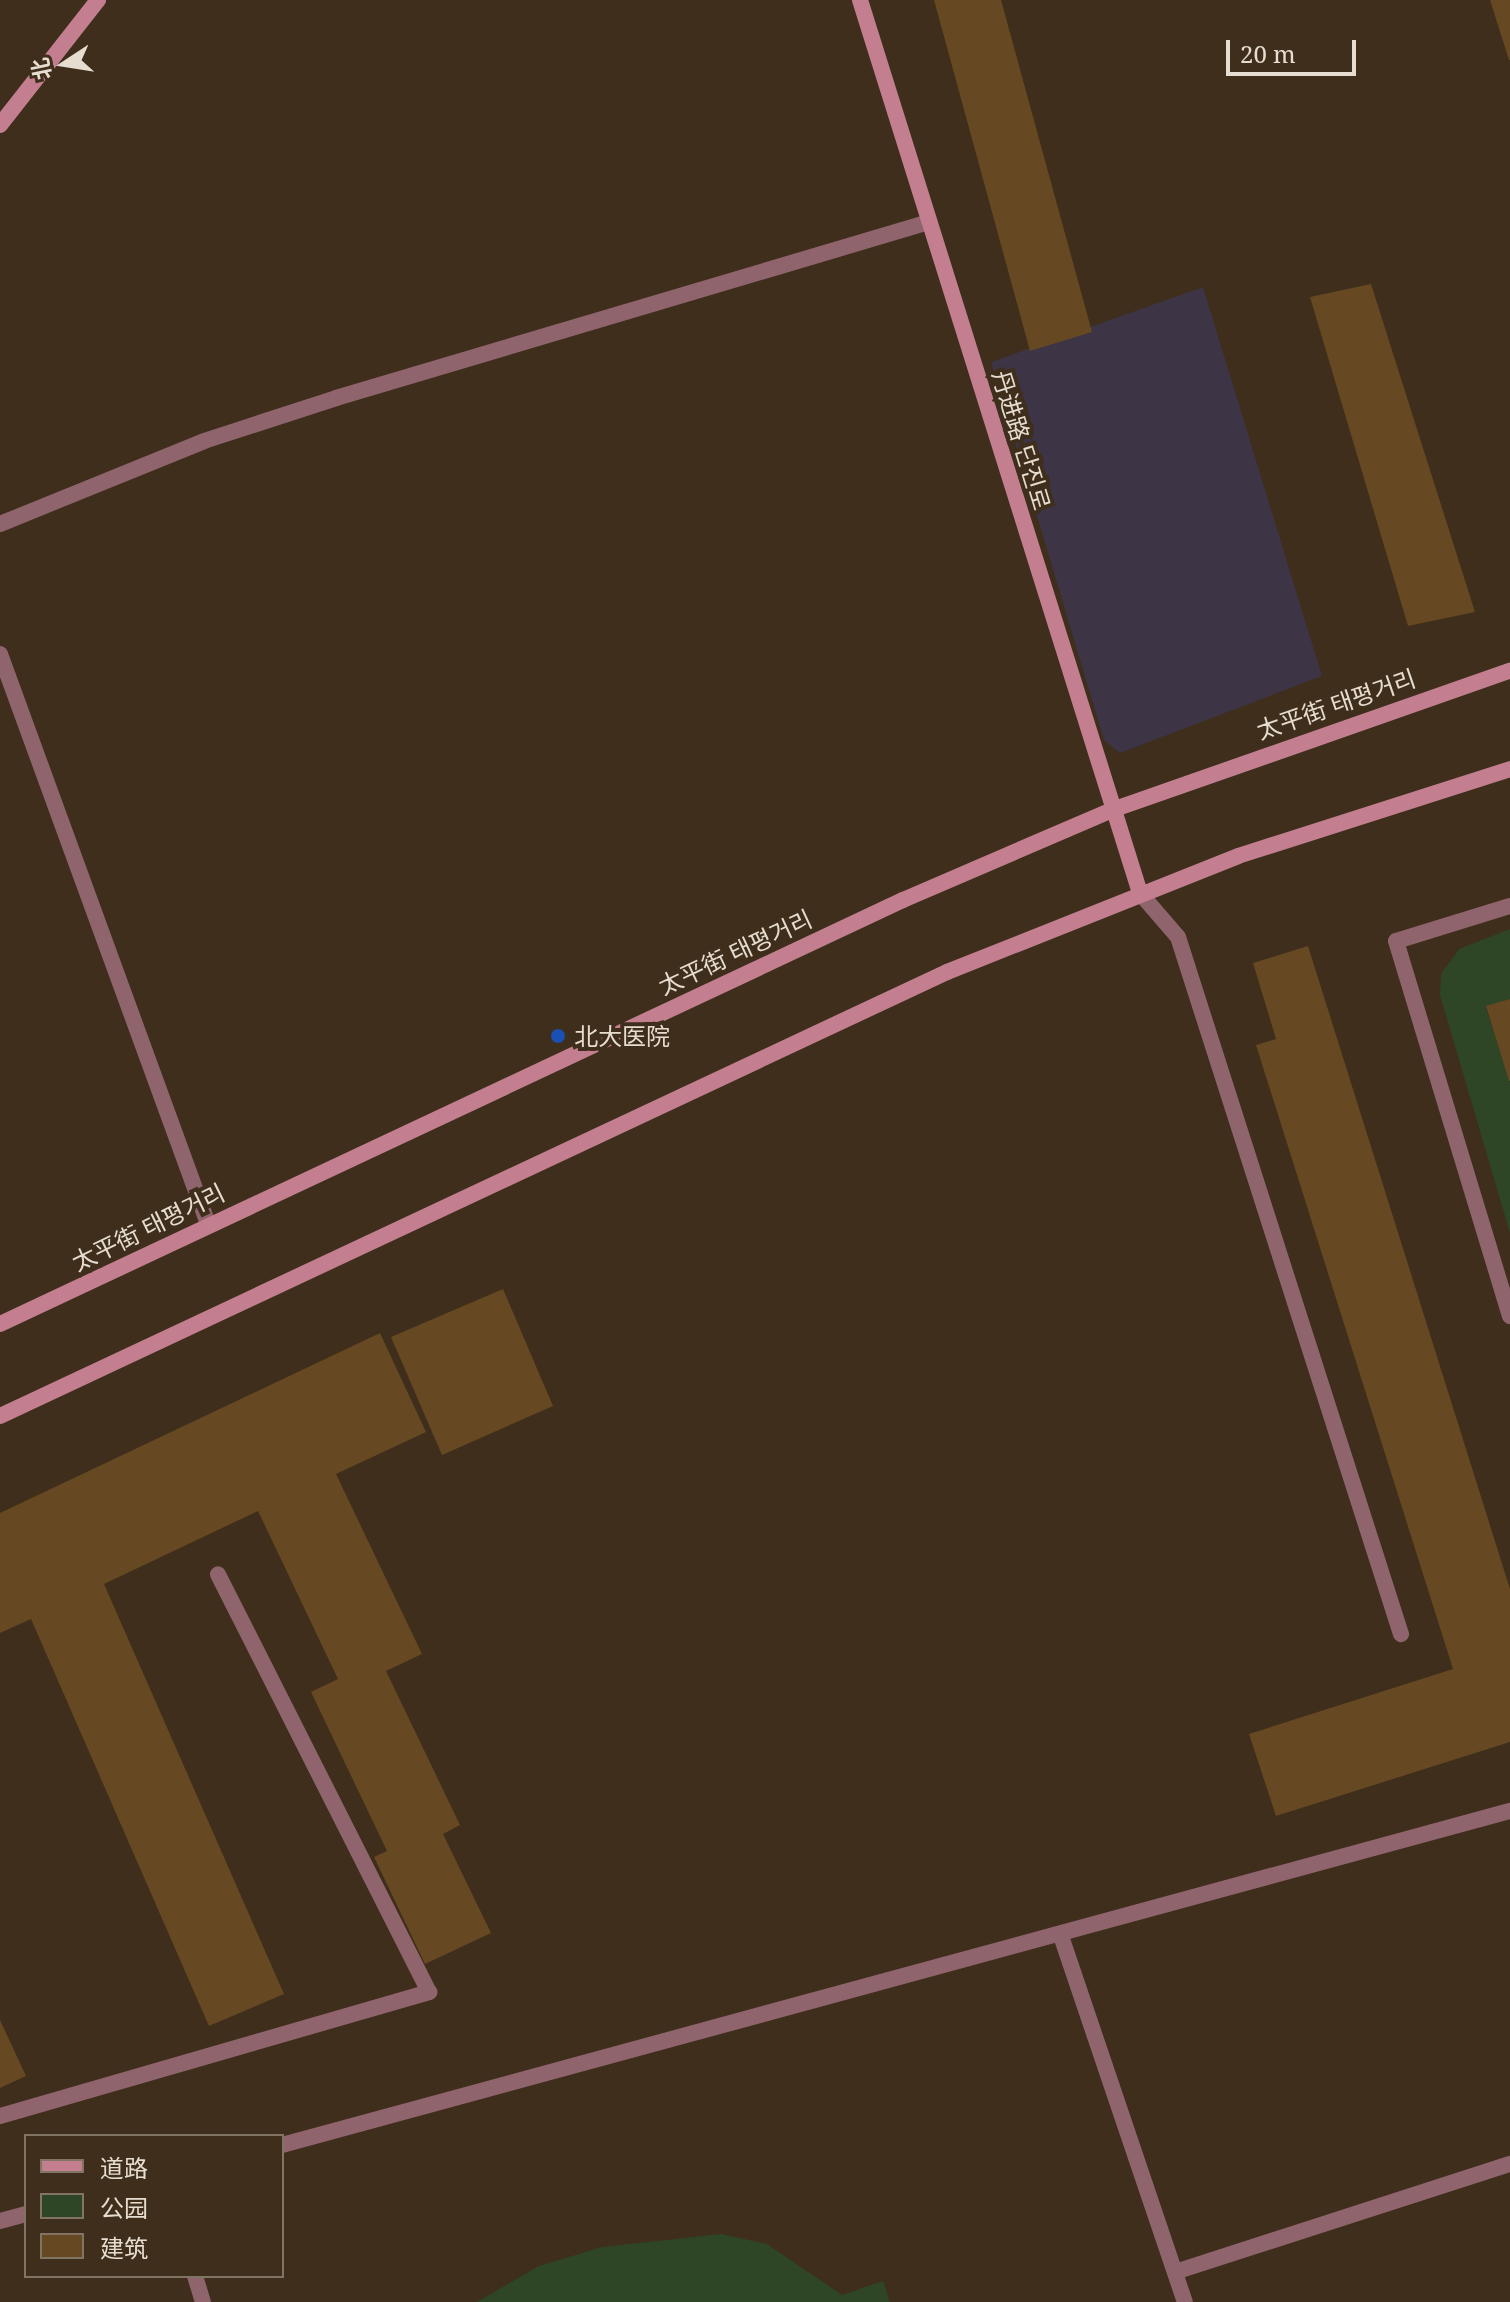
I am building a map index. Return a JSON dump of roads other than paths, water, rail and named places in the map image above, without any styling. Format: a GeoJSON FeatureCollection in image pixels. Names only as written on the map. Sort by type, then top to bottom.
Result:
{"type":"FeatureCollection","features":[{"type":"Feature","properties":{"kind":"main road"},"geometry":{"type":"LineString","coordinates":[[0,125],[98,0]]}},
{"type":"Feature","properties":{"kind":"main road","name":"丹进路 단진로"},"geometry":{"type":"LineString","coordinates":[[860,0],[1140,893]]}},
{"type":"Feature","properties":{"kind":"main road","name":"太平街 태평거리"},"geometry":{"type":"LineString","coordinates":[[0,1324],[903,900],[1112,810],[1510,671]]}},
{"type":"Feature","properties":{"kind":"main road"},"geometry":{"type":"LineString","coordinates":[[0,1416],[880,1002],[1140,893],[1510,769]]}},
{"type":"Feature","properties":{"kind":"street"},"geometry":{"type":"LineString","coordinates":[[0,524],[204,441],[336,398],[929,222]]}},
{"type":"Feature","properties":{"kind":"street"},"geometry":{"type":"LineString","coordinates":[[0,654],[208,1224]]}},
{"type":"Feature","properties":{"kind":"street"},"geometry":{"type":"LineString","coordinates":[[1140,893],[1178,937],[1401,1634]]}},
{"type":"Feature","properties":{"kind":"street"},"geometry":{"type":"LineString","coordinates":[[1510,906],[1396,941],[1510,1316]]}},
{"type":"Feature","properties":{"kind":"street"},"geometry":{"type":"LineString","coordinates":[[0,2116],[429,1992],[218,1574]]}},
{"type":"Feature","properties":{"kind":"street"},"geometry":{"type":"LineString","coordinates":[[284,2144],[1061,1936],[1510,1811]]}},
{"type":"Feature","properties":{"kind":"street"},"geometry":{"type":"LineString","coordinates":[[1061,1936],[1185,2302]]}},
{"type":"Feature","properties":{"kind":"street"},"geometry":{"type":"LineString","coordinates":[[1175,2272],[1510,2164]]}},
{"type":"Feature","properties":{"kind":"street"},"geometry":{"type":"LineString","coordinates":[[0,2221],[24,2215]]}},
{"type":"Feature","properties":{"kind":"street"},"geometry":{"type":"LineString","coordinates":[[196,2278],[203,2302]]}},
{"type":"Feature","properties":{"kind":"place","name":"北大医院"},"geometry":{"type":"Point","coordinates":[558,1036]}}]}
